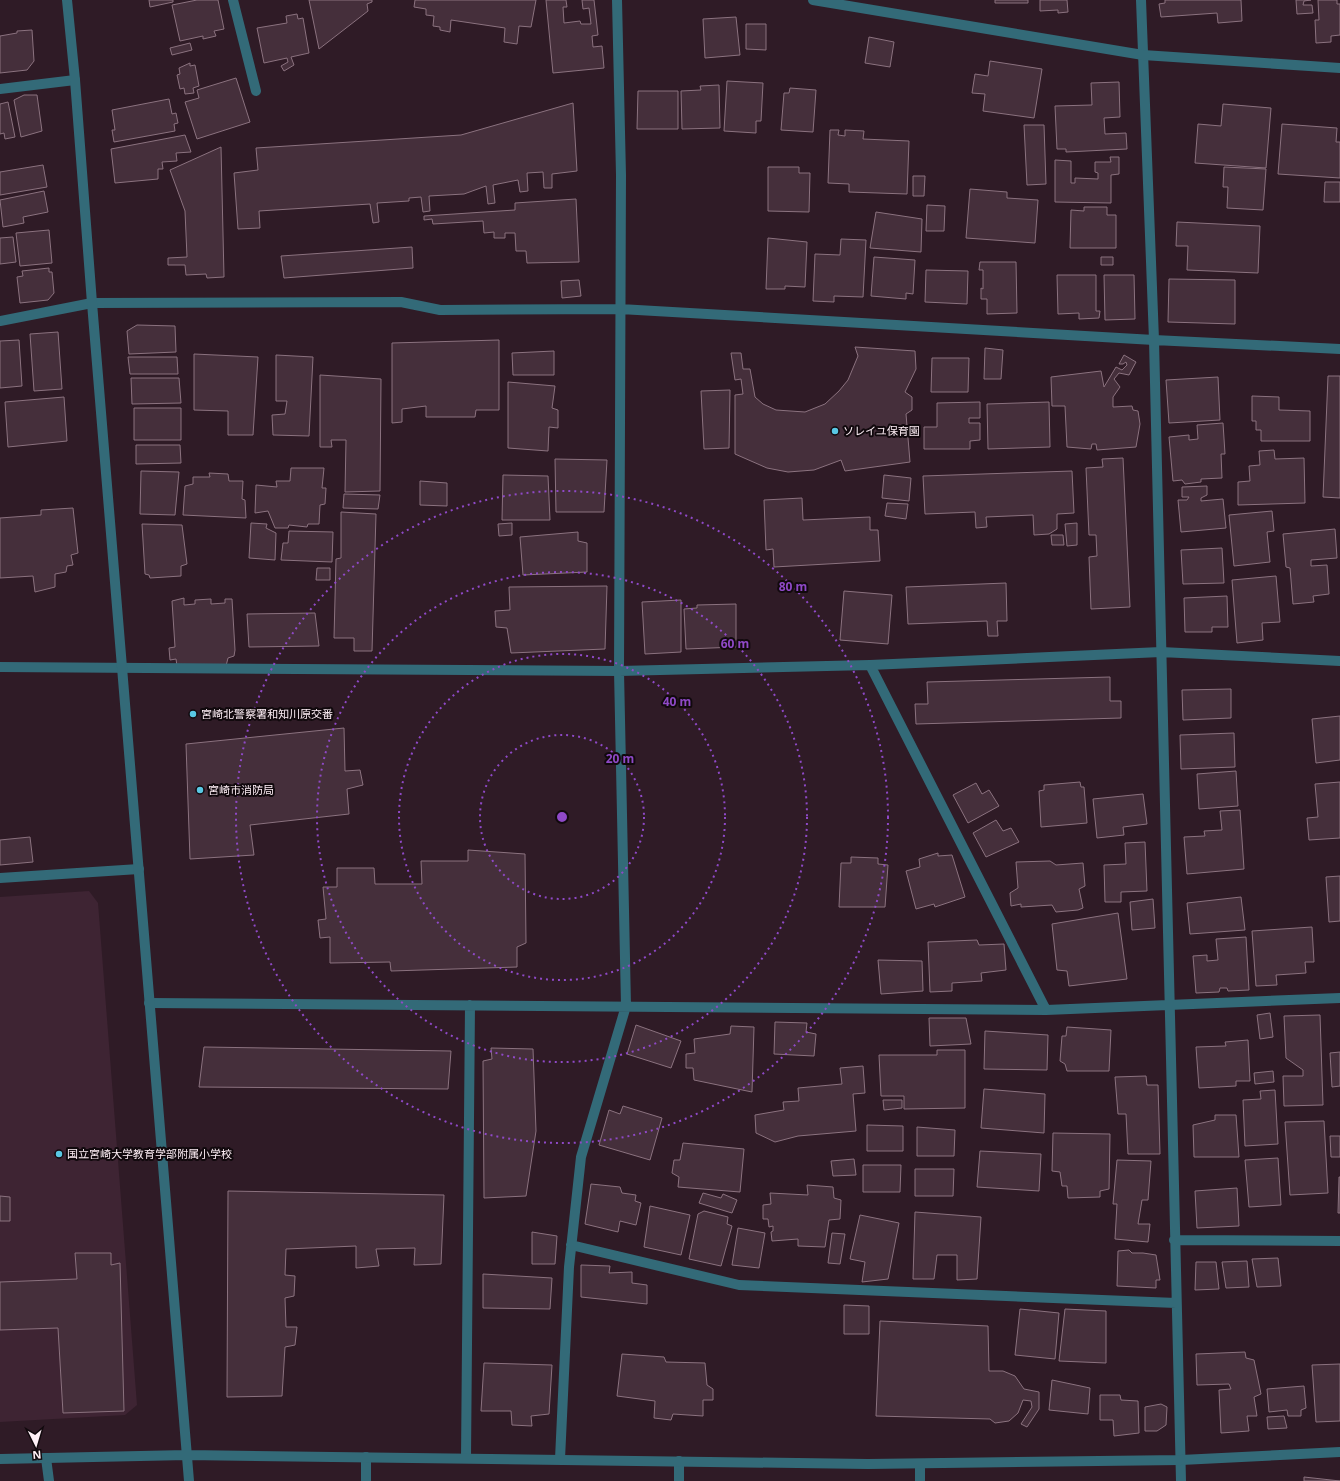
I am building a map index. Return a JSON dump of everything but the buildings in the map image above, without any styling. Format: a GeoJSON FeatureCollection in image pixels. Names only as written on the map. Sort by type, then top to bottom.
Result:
{"type":"FeatureCollection","features":[{"type":"Feature","properties":{"kind":"street"},"geometry":{"type":"LineString","coordinates":[[67,0],[75,80],[189,1481]]}},
{"type":"Feature","properties":{"kind":"street"},"geometry":{"type":"LineString","coordinates":[[233,0],[256,91]]}},
{"type":"Feature","properties":{"kind":"street"},"geometry":{"type":"LineString","coordinates":[[560,1459],[571,1245],[581,1157],[626,1006],[619,671],[621,175],[617,0]]}},
{"type":"Feature","properties":{"kind":"street"},"geometry":{"type":"LineString","coordinates":[[813,0],[1143,55],[1340,68]]}},
{"type":"Feature","properties":{"kind":"street"},"geometry":{"type":"LineString","coordinates":[[1141,0],[1154,340],[1174,1240],[1181,1481]]}},
{"type":"Feature","properties":{"kind":"street"},"geometry":{"type":"LineString","coordinates":[[0,89],[75,80]]}},
{"type":"Feature","properties":{"kind":"street"},"geometry":{"type":"LineString","coordinates":[[0,321],[92,303],[401,302],[440,310],[620,309],[1154,340],[1340,349]]}},
{"type":"Feature","properties":{"kind":"street"},"geometry":{"type":"LineString","coordinates":[[0,667],[619,671],[870,665],[1161,652],[1340,661]]}},
{"type":"Feature","properties":{"kind":"street"},"geometry":{"type":"LineString","coordinates":[[870,665],[1046,1010]]}},
{"type":"Feature","properties":{"kind":"street"},"geometry":{"type":"LineString","coordinates":[[0,878],[139,869]]}},
{"type":"Feature","properties":{"kind":"street"},"geometry":{"type":"LineString","coordinates":[[149,1003],[1046,1010],[1340,998]]}},
{"type":"Feature","properties":{"kind":"street"},"geometry":{"type":"LineString","coordinates":[[466,1458],[470,1005]]}},
{"type":"Feature","properties":{"kind":"street"},"geometry":{"type":"LineString","coordinates":[[1174,1240],[1340,1241]]}},
{"type":"Feature","properties":{"kind":"street"},"geometry":{"type":"LineString","coordinates":[[571,1245],[739,1286],[1176,1303]]}},
{"type":"Feature","properties":{"kind":"street"},"geometry":{"type":"LineString","coordinates":[[0,1459],[187,1455],[920,1464],[1181,1460],[1340,1452]]}},
{"type":"Feature","properties":{"kind":"street"},"geometry":{"type":"LineString","coordinates":[[366,1457],[366,1481]]}},
{"type":"Feature","properties":{"kind":"street"},"geometry":{"type":"LineString","coordinates":[[46,1458],[49,1481]]}},
{"type":"Feature","properties":{"kind":"street"},"geometry":{"type":"LineString","coordinates":[[678,1481],[679,1461]]}},
{"type":"Feature","properties":{"kind":"street"},"geometry":{"type":"LineString","coordinates":[[920,1464],[920,1481]]}},
{"type":"Feature","properties":{"kind":"shaded area","name":"国立宮崎大学教育学部附属小学校"},"geometry":{"type":"Polygon","coordinates":[[[89,891],[98,903],[137,1405],[125,1415],[0,1422],[0,897],[89,891]]]}},
{"type":"Feature","properties":{"kind":"place","name":"ソレイユ保育園"},"geometry":{"type":"Point","coordinates":[835,431]}},
{"type":"Feature","properties":{"kind":"place","name":"宮崎北警察署和知川原交番"},"geometry":{"type":"Point","coordinates":[193,714]}},
{"type":"Feature","properties":{"kind":"place","name":"宮崎市消防局"},"geometry":{"type":"Point","coordinates":[200,790]}},
{"type":"Feature","properties":{"kind":"place","name":"国立宮崎大学教育学部附属小学校"},"geometry":{"type":"Point","coordinates":[59,1154]}}]}
